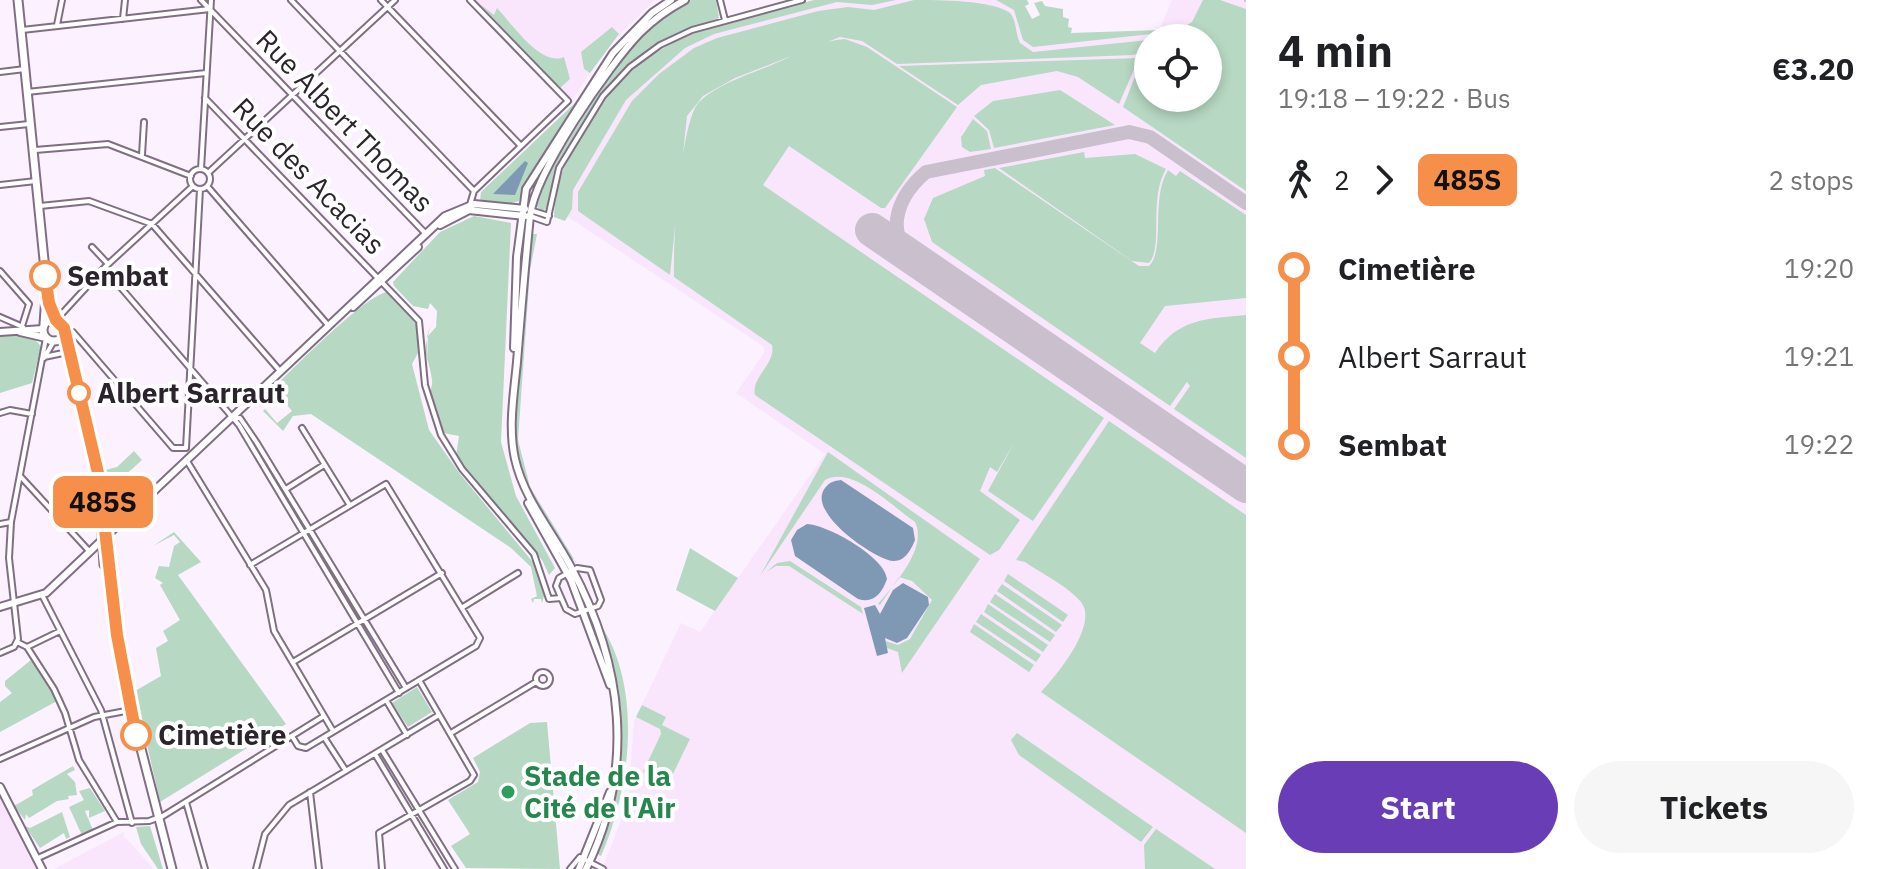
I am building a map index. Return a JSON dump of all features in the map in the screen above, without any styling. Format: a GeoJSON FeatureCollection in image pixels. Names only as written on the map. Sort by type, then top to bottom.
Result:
{"type":"FeatureCollection","features":[{"type":"Feature","properties":{"kind":"main road"},"geometry":{"type":"LineString","coordinates":[[18,0],[47,290],[48,335]]}},
{"type":"Feature","properties":{"kind":"main road"},"geometry":{"type":"LineString","coordinates":[[570,571],[525,498],[510,451],[508,422],[521,212],[535,171],[603,67],[638,26],[671,0]]}},
{"type":"Feature","properties":{"kind":"main road"},"geometry":{"type":"LineString","coordinates":[[586,869],[608,802],[616,733],[609,681],[586,610],[570,571],[528,495],[512,440],[530,213],[543,177],[616,61],[657,17],[685,0]]}},
{"type":"Feature","properties":{"kind":"main road"},"geometry":{"type":"LineString","coordinates":[[6,604],[42,595],[381,281],[445,216],[469,207],[530,213]]}},
{"type":"Feature","properties":{"kind":"main road"},"geometry":{"type":"LineString","coordinates":[[47,290],[56,320],[64,332],[96,467],[114,611],[131,710],[172,869]]}},
{"type":"Feature","properties":{"kind":"main road"},"geometry":{"type":"LineString","coordinates":[[48,335],[56,320]]}},
{"type":"Feature","properties":{"kind":"main road"},"geometry":{"type":"LineString","coordinates":[[0,332],[22,329],[48,335],[64,332]]}},
{"type":"Feature","properties":{"kind":"main road"},"geometry":{"type":"LineString","coordinates":[[22,329],[48,335],[70,363]]}},
{"type":"Feature","properties":{"kind":"main road"},"geometry":{"type":"LineString","coordinates":[[186,448],[194,455]]}},
{"type":"Feature","properties":{"kind":"main road"},"geometry":{"type":"LineString","coordinates":[[0,787],[42,869]]}},
{"type":"Feature","properties":{"kind":"main road"},"geometry":{"type":"LineString","coordinates":[[579,869],[588,859]]}},
{"type":"Feature","properties":{"kind":"street"},"geometry":{"type":"LineString","coordinates":[[57,26],[62,0]]}},
{"type":"Feature","properties":{"kind":"street"},"geometry":{"type":"LineString","coordinates":[[123,19],[125,0]]}},
{"type":"Feature","properties":{"kind":"street","name":"Rue Albert Thomas"},"geometry":{"type":"LineString","coordinates":[[201,0],[427,235]]}},
{"type":"Feature","properties":{"kind":"street"},"geometry":{"type":"LineString","coordinates":[[201,169],[211,0]]}},
{"type":"Feature","properties":{"kind":"street"},"geometry":{"type":"LineString","coordinates":[[291,0],[474,191]]}},
{"type":"Feature","properties":{"kind":"street"},"geometry":{"type":"LineString","coordinates":[[381,0],[521,146]]}},
{"type":"Feature","properties":{"kind":"street"},"geometry":{"type":"LineString","coordinates":[[329,327],[207,186],[208,173],[395,0]]}},
{"type":"Feature","properties":{"kind":"street"},"geometry":{"type":"LineString","coordinates":[[469,207],[474,191],[568,101],[470,0]]}},
{"type":"Feature","properties":{"kind":"street"},"geometry":{"type":"LineString","coordinates":[[720,0],[725,20]]}},
{"type":"Feature","properties":{"kind":"street"},"geometry":{"type":"LineString","coordinates":[[530,213],[548,219],[556,173],[612,85],[660,45],[725,20],[802,0]]}},
{"type":"Feature","properties":{"kind":"street"},"geometry":{"type":"LineString","coordinates":[[20,30],[210,9]]}},
{"type":"Feature","properties":{"kind":"street"},"geometry":{"type":"LineString","coordinates":[[0,72],[25,69]]}},
{"type":"Feature","properties":{"kind":"street"},"geometry":{"type":"LineString","coordinates":[[27,92],[206,73]]}},
{"type":"Feature","properties":{"kind":"street","name":"Rue des Acacias"},"geometry":{"type":"LineString","coordinates":[[205,98],[421,325],[426,393],[448,449],[534,554],[549,599],[561,598]]}},
{"type":"Feature","properties":{"kind":"street"},"geometry":{"type":"LineString","coordinates":[[142,157],[144,122]]}},
{"type":"Feature","properties":{"kind":"street"},"geometry":{"type":"LineString","coordinates":[[0,127],[30,124]]}},
{"type":"Feature","properties":{"kind":"street"},"geometry":{"type":"LineString","coordinates":[[32,151],[105,143],[191,176]]}},
{"type":"Feature","properties":{"kind":"street"},"geometry":{"type":"LineString","coordinates":[[201,169],[208,173]]}},
{"type":"Feature","properties":{"kind":"street"},"geometry":{"type":"LineString","coordinates":[[191,176],[201,169]]}},
{"type":"Feature","properties":{"kind":"street"},"geometry":{"type":"LineString","coordinates":[[191,176],[193,186]]}},
{"type":"Feature","properties":{"kind":"street"},"geometry":{"type":"LineString","coordinates":[[0,185],[36,181]]}},
{"type":"Feature","properties":{"kind":"street"},"geometry":{"type":"LineString","coordinates":[[193,186],[200,189],[207,186]]}},
{"type":"Feature","properties":{"kind":"street"},"geometry":{"type":"LineString","coordinates":[[56,320],[59,312],[106,266],[193,186]]}},
{"type":"Feature","properties":{"kind":"street"},"geometry":{"type":"LineString","coordinates":[[64,332],[73,332],[173,448],[186,448],[200,189]]}},
{"type":"Feature","properties":{"kind":"street"},"geometry":{"type":"LineString","coordinates":[[38,206],[89,201],[152,224],[282,372]]}},
{"type":"Feature","properties":{"kind":"street"},"geometry":{"type":"LineString","coordinates":[[92,247],[234,418],[399,693]]}},
{"type":"Feature","properties":{"kind":"street"},"geometry":{"type":"LineString","coordinates":[[0,271],[31,308],[22,329],[0,317]]}},
{"type":"Feature","properties":{"kind":"street"},"geometry":{"type":"LineString","coordinates":[[48,335],[11,522],[6,604],[17,642],[27,647],[65,713],[79,760],[117,822]]}},
{"type":"Feature","properties":{"kind":"street"},"geometry":{"type":"LineString","coordinates":[[44,358],[63,353]]}},
{"type":"Feature","properties":{"kind":"street"},"geometry":{"type":"LineString","coordinates":[[0,413],[10,410],[32,414]]}},
{"type":"Feature","properties":{"kind":"street"},"geometry":{"type":"LineString","coordinates":[[234,418],[240,418],[286,489],[406,688]]}},
{"type":"Feature","properties":{"kind":"street"},"geometry":{"type":"LineString","coordinates":[[302,428],[349,504]]}},
{"type":"Feature","properties":{"kind":"street"},"geometry":{"type":"LineString","coordinates":[[187,461],[270,600],[271,625],[333,731]]}},
{"type":"Feature","properties":{"kind":"street"},"geometry":{"type":"LineString","coordinates":[[279,493],[324,465]]}},
{"type":"Feature","properties":{"kind":"street"},"geometry":{"type":"LineString","coordinates":[[20,476],[90,552]]}},
{"type":"Feature","properties":{"kind":"street"},"geometry":{"type":"LineString","coordinates":[[250,565],[386,484],[463,607],[480,640],[399,693],[303,749],[292,736]]}},
{"type":"Feature","properties":{"kind":"street"},"geometry":{"type":"LineString","coordinates":[[0,524],[11,522]]}},
{"type":"Feature","properties":{"kind":"street"},"geometry":{"type":"LineString","coordinates":[[585,567],[590,571],[601,600],[586,610],[570,613],[557,583],[570,571],[585,567]]}},
{"type":"Feature","properties":{"kind":"street"},"geometry":{"type":"LineString","coordinates":[[293,662],[442,573]]}},
{"type":"Feature","properties":{"kind":"street"},"geometry":{"type":"LineString","coordinates":[[463,607],[518,573]]}},
{"type":"Feature","properties":{"kind":"street"},"geometry":{"type":"LineString","coordinates":[[42,595],[102,715],[132,823]]}},
{"type":"Feature","properties":{"kind":"street"},"geometry":{"type":"LineString","coordinates":[[27,647],[58,632]]}},
{"type":"Feature","properties":{"kind":"street"},"geometry":{"type":"LineString","coordinates":[[0,653],[17,642]]}},
{"type":"Feature","properties":{"kind":"street"},"geometry":{"type":"LineString","coordinates":[[382,869],[379,833],[473,777],[473,769],[419,680]]}},
{"type":"Feature","properties":{"kind":"street"},"geometry":{"type":"LineString","coordinates":[[451,733],[536,682]]}},
{"type":"Feature","properties":{"kind":"street"},"geometry":{"type":"LineString","coordinates":[[386,700],[407,735]]}},
{"type":"Feature","properties":{"kind":"street"},"geometry":{"type":"LineString","coordinates":[[0,759],[69,727],[102,715],[131,710]]}},
{"type":"Feature","properties":{"kind":"street"},"geometry":{"type":"LineString","coordinates":[[256,869],[262,839],[270,824],[289,805],[439,714]]}},
{"type":"Feature","properties":{"kind":"street"},"geometry":{"type":"LineString","coordinates":[[38,858],[117,822],[157,819],[324,716]]}},
{"type":"Feature","properties":{"kind":"street"},"geometry":{"type":"LineString","coordinates":[[324,737],[346,771]]}},
{"type":"Feature","properties":{"kind":"street"},"geometry":{"type":"LineString","coordinates":[[382,750],[455,869]]}},
{"type":"Feature","properties":{"kind":"street"},"geometry":{"type":"LineString","coordinates":[[375,754],[444,869]]}},
{"type":"Feature","properties":{"kind":"street"},"geometry":{"type":"LineString","coordinates":[[310,792],[319,869]]}},
{"type":"Feature","properties":{"kind":"street"},"geometry":{"type":"LineString","coordinates":[[186,802],[205,869]]}},
{"type":"Feature","properties":{"kind":"street"},"geometry":{"type":"LineString","coordinates":[[570,869],[576,859],[588,859],[603,869]]}},
{"type":"Feature","properties":{"kind":"shaded area"},"geometry":{"type":"Polygon","coordinates":[[[474,0],[655,0],[609,45],[574,97],[568,98],[474,0]]]}},
{"type":"Feature","properties":{"kind":"shaded area"},"geometry":{"type":"Polygon","coordinates":[[[831,0],[1017,0],[1027,38],[1134,32],[1134,112],[1222,112],[1222,24],[1162,24],[1172,0],[1246,0],[1246,869],[602,869],[628,803],[634,721],[681,623],[700,632],[825,454],[736,393],[764,353],[763,346],[559,211],[615,88],[690,40],[831,0]]]}},
{"type":"Feature","properties":{"kind":"shaded area"},"geometry":{"type":"Polygon","coordinates":[[[0,793],[30,850],[27,853],[37,869],[0,869],[0,793]]]}},
{"type":"Feature","properties":{"kind":"shaded area"},"geometry":{"type":"Polygon","coordinates":[[[124,832],[124,836],[154,869],[54,869],[124,832]]]}},
{"type":"Feature","properties":{"kind":"green space"},"geometry":{"type":"Polygon","coordinates":[[[691,0],[716,0],[719,18],[654,45],[609,84],[554,172],[549,208],[540,211],[535,203],[549,174],[612,72],[655,25],[691,0]]]}},
{"type":"Feature","properties":{"kind":"green space"},"geometry":{"type":"Polygon","coordinates":[[[814,0],[896,0],[872,5],[837,2],[714,34],[685,48],[626,100],[573,190],[572,209],[565,221],[554,217],[557,190],[568,160],[609,95],[633,70],[658,51],[685,37],[745,17],[814,0]]]}},
{"type":"Feature","properties":{"kind":"green space"},"geometry":{"type":"Polygon","coordinates":[[[914,0],[991,5],[1010,13],[1020,43],[1033,52],[1134,41],[1134,55],[897,64],[862,41],[840,37],[735,78],[703,96],[687,116],[670,275],[578,211],[578,192],[632,101],[659,74],[694,48],[717,38],[818,11],[848,7],[874,10],[914,0]]]}},
{"type":"Feature","properties":{"kind":"green space"},"geometry":{"type":"Polygon","coordinates":[[[996,0],[1027,0],[1029,4],[1025,6],[1032,19],[1040,15],[1034,3],[1042,1],[1045,6],[1063,9],[1063,17],[1069,19],[1068,27],[1072,28],[1071,33],[1134,31],[1134,36],[1033,47],[1023,40],[1014,10],[996,0]]]}},
{"type":"Feature","properties":{"kind":"green space"},"geometry":{"type":"Polygon","coordinates":[[[1203,0],[1220,0],[1246,9],[1246,191],[1123,107],[1134,79],[1134,112],[1222,112],[1222,24],[1189,24],[1203,0]]]}},
{"type":"Feature","properties":{"kind":"green space"},"geometry":{"type":"Polygon","coordinates":[[[480,4],[494,15],[497,8],[519,33],[546,56],[564,57],[570,79],[560,88],[480,4]]]}},
{"type":"Feature","properties":{"kind":"green space"},"geometry":{"type":"Polygon","coordinates":[[[612,27],[619,34],[590,73],[584,69],[581,52],[612,27]]]}},
{"type":"Feature","properties":{"kind":"green space"},"geometry":{"type":"Polygon","coordinates":[[[845,39],[867,47],[957,107],[885,208],[789,146],[763,185],[1104,418],[1033,521],[988,491],[1014,443],[997,472],[990,467],[980,491],[1020,520],[999,550],[990,555],[755,395],[757,382],[770,359],[772,345],[674,277],[682,158],[692,114],[699,102],[716,89],[736,80],[818,45],[845,39]]]}},
{"type":"Feature","properties":{"kind":"green space"},"geometry":{"type":"Polygon","coordinates":[[[618,41],[533,170],[519,201],[508,204],[480,201],[481,192],[575,103],[618,41]]]}},
{"type":"Feature","properties":{"kind":"green space"},"geometry":{"type":"Polygon","coordinates":[[[1134,58],[1134,70],[1119,104],[1078,77],[1057,71],[981,85],[958,105],[899,66],[1134,58]]]}},
{"type":"Feature","properties":{"kind":"green space"},"geometry":{"type":"Polygon","coordinates":[[[1060,90],[1115,125],[994,148],[989,130],[974,116],[993,101],[1060,90]]]}},
{"type":"Feature","properties":{"kind":"green space"},"geometry":{"type":"Polygon","coordinates":[[[973,119],[987,131],[991,149],[970,152],[962,147],[961,137],[973,119]]]}},
{"type":"Feature","properties":{"kind":"green space"},"geometry":{"type":"Polygon","coordinates":[[[1084,152],[1085,158],[1135,154],[1166,169],[1158,194],[1155,246],[1149,263],[1132,261],[999,168],[1084,152]]]}},
{"type":"Feature","properties":{"kind":"green space"},"geometry":{"type":"Polygon","coordinates":[[[995,168],[1139,266],[1149,266],[1154,258],[1160,195],[1168,170],[1176,176],[1180,171],[1246,215],[1246,298],[1165,306],[1140,343],[1155,353],[1174,333],[1194,322],[1246,315],[1246,458],[1174,409],[1190,386],[1187,382],[1170,406],[932,242],[924,219],[933,198],[985,176],[984,170],[995,168]]]}},
{"type":"Feature","properties":{"kind":"green space"},"geometry":{"type":"Polygon","coordinates":[[[474,216],[511,223],[501,442],[516,496],[555,568],[549,575],[542,560],[456,456],[459,436],[443,433],[431,402],[432,382],[427,359],[428,336],[436,327],[437,311],[430,303],[428,309],[413,306],[393,282],[440,232],[474,216]]]}},
{"type":"Feature","properties":{"kind":"green space"},"geometry":{"type":"Polygon","coordinates":[[[531,234],[537,234],[530,270],[518,440],[530,487],[574,559],[571,561],[529,488],[514,440],[531,234]]]}},
{"type":"Feature","properties":{"kind":"green space"},"geometry":{"type":"Polygon","coordinates":[[[388,292],[418,326],[418,353],[412,364],[429,430],[460,474],[536,566],[544,596],[542,603],[541,599],[534,599],[533,603],[531,599],[537,596],[531,567],[511,548],[311,414],[293,416],[283,431],[263,411],[265,409],[277,423],[292,411],[273,388],[348,318],[388,292]]]}},
{"type":"Feature","properties":{"kind":"green space"},"geometry":{"type":"Polygon","coordinates":[[[0,336],[28,337],[41,347],[32,383],[0,393],[0,336]]]}},
{"type":"Feature","properties":{"kind":"green space"},"geometry":{"type":"Polygon","coordinates":[[[1109,421],[1246,515],[1246,833],[1041,692],[1074,649],[1085,623],[1085,611],[1081,602],[1069,591],[1025,562],[1016,560],[1109,421]]]}},
{"type":"Feature","properties":{"kind":"green space"},"geometry":{"type":"Polygon","coordinates":[[[134,451],[142,460],[121,479],[106,481],[105,470],[117,467],[134,451]]]}},
{"type":"Feature","properties":{"kind":"green space"},"geometry":{"type":"Polygon","coordinates":[[[828,452],[980,559],[902,673],[898,652],[887,648],[885,641],[898,645],[910,639],[932,600],[912,581],[900,577],[917,543],[915,522],[872,490],[847,478],[825,480],[760,576],[828,452]]]}},
{"type":"Feature","properties":{"kind":"green space"},"geometry":{"type":"Polygon","coordinates":[[[174,532],[201,562],[178,575],[286,724],[160,802],[135,691],[161,676],[156,648],[168,641],[163,631],[180,620],[160,585],[163,583],[155,578],[159,566],[169,567],[174,546],[180,542],[174,535],[153,546],[174,532]]]}},
{"type":"Feature","properties":{"kind":"green space"},"geometry":{"type":"Polygon","coordinates":[[[690,548],[738,578],[715,611],[676,590],[690,548]]]}},
{"type":"Feature","properties":{"kind":"green space"},"geometry":{"type":"Polygon","coordinates":[[[790,561],[861,607],[863,614],[789,566],[776,566],[766,572],[777,563],[790,561]]]}},
{"type":"Feature","properties":{"kind":"green space"},"geometry":{"type":"Polygon","coordinates":[[[1008,574],[1068,615],[1063,622],[1004,581],[1008,574]]]}},
{"type":"Feature","properties":{"kind":"green space"},"geometry":{"type":"Polygon","coordinates":[[[1002,584],[1062,625],[1056,632],[997,591],[1002,584]]]}},
{"type":"Feature","properties":{"kind":"green space"},"geometry":{"type":"Polygon","coordinates":[[[995,594],[1055,635],[1050,642],[990,602],[995,594]]]}},
{"type":"Feature","properties":{"kind":"green space"},"geometry":{"type":"Polygon","coordinates":[[[988,604],[1048,645],[1043,652],[984,612],[988,604]]]}},
{"type":"Feature","properties":{"kind":"green space"},"geometry":{"type":"Polygon","coordinates":[[[981,614],[1041,655],[1036,662],[976,622],[981,614]]]}},
{"type":"Feature","properties":{"kind":"green space"},"geometry":{"type":"Polygon","coordinates":[[[595,617],[611,642],[621,671],[627,702],[628,734],[620,798],[601,856],[597,854],[615,795],[620,736],[613,676],[595,617]]]}},
{"type":"Feature","properties":{"kind":"green space"},"geometry":{"type":"Polygon","coordinates":[[[974,624],[1034,665],[1029,672],[970,632],[974,624]]]}},
{"type":"Feature","properties":{"kind":"green space"},"geometry":{"type":"Polygon","coordinates":[[[31,660],[57,701],[0,732],[0,702],[12,693],[5,686],[5,681],[31,660]]]}},
{"type":"Feature","properties":{"kind":"green space"},"geometry":{"type":"Polygon","coordinates":[[[417,687],[432,712],[408,727],[392,703],[417,687]]]}},
{"type":"Feature","properties":{"kind":"green space"},"geometry":{"type":"Polygon","coordinates":[[[642,705],[666,717],[662,725],[690,739],[668,784],[643,772],[661,734],[660,729],[636,717],[642,705]]]}},
{"type":"Feature","properties":{"kind":"green space","name":"Stade de la Cité de l'Air"},"geometry":{"type":"Polygon","coordinates":[[[547,722],[560,869],[466,868],[451,846],[470,834],[448,800],[478,782],[480,772],[473,758],[530,723],[547,722]]]}},
{"type":"Feature","properties":{"kind":"green space"},"geometry":{"type":"Polygon","coordinates":[[[1017,733],[1153,827],[1141,842],[1019,755],[1011,740],[1017,733]]]}},
{"type":"Feature","properties":{"kind":"green space"},"geometry":{"type":"Polygon","coordinates":[[[73,766],[75,770],[67,774],[75,782],[77,795],[57,801],[29,818],[26,814],[25,820],[14,806],[33,795],[32,790],[73,766]]]}},
{"type":"Feature","properties":{"kind":"green space"},"geometry":{"type":"Polygon","coordinates":[[[90,788],[105,811],[89,818],[89,810],[85,811],[93,830],[79,837],[81,833],[69,807],[84,800],[79,791],[90,788]]]}},
{"type":"Feature","properties":{"kind":"green space"},"geometry":{"type":"Polygon","coordinates":[[[62,812],[70,837],[66,839],[64,833],[40,848],[25,826],[30,828],[62,812]]]}},
{"type":"Feature","properties":{"kind":"green space"},"geometry":{"type":"Polygon","coordinates":[[[150,826],[163,869],[158,869],[141,844],[136,827],[150,826]]]}},
{"type":"Feature","properties":{"kind":"green space"},"geometry":{"type":"Polygon","coordinates":[[[1156,829],[1215,869],[1145,869],[1144,845],[1156,829]]]}},
{"type":"Feature","properties":{"kind":"water"},"geometry":{"type":"Polygon","coordinates":[[[525,161],[528,163],[515,195],[493,194],[525,161]]]}},
{"type":"Feature","properties":{"kind":"water"},"geometry":{"type":"Polygon","coordinates":[[[841,480],[913,528],[915,540],[904,557],[894,561],[874,554],[834,522],[825,510],[822,498],[828,484],[841,480]]]}},
{"type":"Feature","properties":{"kind":"water"},"geometry":{"type":"Polygon","coordinates":[[[807,524],[841,536],[877,561],[887,579],[877,596],[869,600],[858,599],[795,556],[791,540],[797,530],[807,524]]]}},
{"type":"Feature","properties":{"kind":"water"},"geometry":{"type":"Polygon","coordinates":[[[903,583],[928,597],[929,605],[907,638],[897,643],[885,638],[888,653],[877,656],[864,608],[875,605],[880,614],[893,590],[903,583]]]}},
{"type":"Feature","properties":{"kind":"taxiway"},"geometry":{"type":"LineString","coordinates":[[910,256],[898,234],[898,212],[909,190],[926,172],[1129,132],[1150,137],[1246,203]]}},
{"type":"Feature","properties":{"kind":"runway"},"geometry":{"type":"LineString","coordinates":[[872,230],[1246,486]]}},
{"type":"Feature","properties":{"kind":"bus line","name":"485S"},"geometry":{"type":"LineString","coordinates":[[45,276],[49,303],[56,320],[64,328],[99,477],[117,635],[136,735]]}},
{"type":"Feature","properties":{"kind":"place","name":"Sembat"},"geometry":{"type":"Point","coordinates":[45,276]}},
{"type":"Feature","properties":{"kind":"place","name":"Albert Sarraut"},"geometry":{"type":"Point","coordinates":[79,393]}},
{"type":"Feature","properties":{"kind":"place","name":"Cimetière"},"geometry":{"type":"Point","coordinates":[136,735]}},
{"type":"Feature","properties":{"kind":"place","name":"Stade de la Cité de l'Air"},"geometry":{"type":"Point","coordinates":[508,792]}}]}
